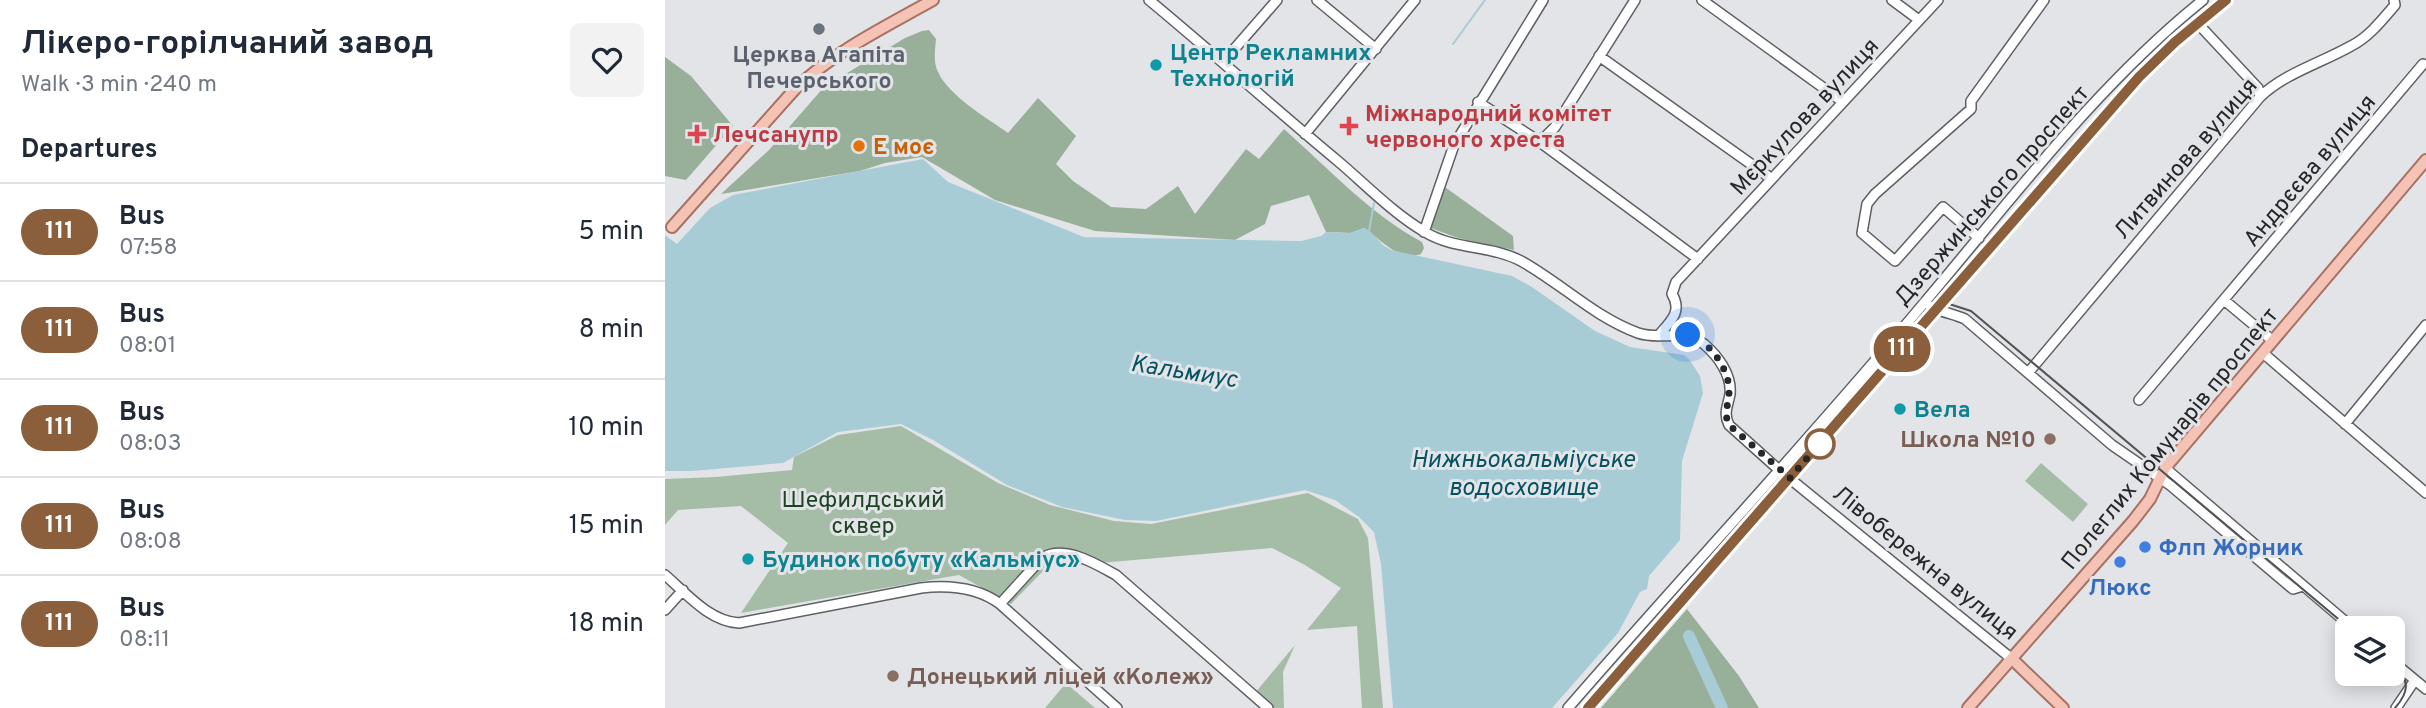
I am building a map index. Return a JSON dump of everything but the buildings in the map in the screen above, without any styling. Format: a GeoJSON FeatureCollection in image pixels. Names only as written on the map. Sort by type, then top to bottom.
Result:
{"type":"FeatureCollection","features":[{"type":"Feature","properties":{"kind":"main road"},"geometry":{"type":"LineString","coordinates":[[672,227],[811,74],[862,39],[933,0]]}},
{"type":"Feature","properties":{"kind":"main road","name":"Полеглих Комунарів проспект"},"geometry":{"type":"LineString","coordinates":[[1968,708],[2133,522],[2150,499],[2163,473],[2426,160]]}},
{"type":"Feature","properties":{"kind":"main road","name":"Лівобережна вулиця"},"geometry":{"type":"LineString","coordinates":[[2012,659],[2063,708]]}},
{"type":"Feature","properties":{"kind":"street","name":"Лівобережна вулиця"},"geometry":{"type":"LineString","coordinates":[[1149,0],[1424,232],[1456,245],[1519,260],[1607,320],[1640,334],[1694,337],[1714,354],[1725,371],[1730,395],[1725,411],[1729,425],[2012,659]]}},
{"type":"Feature","properties":{"kind":"street"},"geometry":{"type":"LineString","coordinates":[[1223,62],[1277,0]]}},
{"type":"Feature","properties":{"kind":"street"},"geometry":{"type":"LineString","coordinates":[[1317,0],[1376,49]]}},
{"type":"Feature","properties":{"kind":"street"},"geometry":{"type":"LineString","coordinates":[[1305,134],[1415,0]]}},
{"type":"Feature","properties":{"kind":"street"},"geometry":{"type":"LineString","coordinates":[[1424,232],[1454,145],[1543,0]]}},
{"type":"Feature","properties":{"kind":"street"},"geometry":{"type":"LineString","coordinates":[[1537,140],[1555,127],[1635,0]]}},
{"type":"Feature","properties":{"kind":"street"},"geometry":{"type":"LineString","coordinates":[[1702,0],[1843,102]]}},
{"type":"Feature","properties":{"kind":"street"},"geometry":{"type":"LineString","coordinates":[[1892,0],[1919,20]]}},
{"type":"Feature","properties":{"kind":"street","name":"Мєркулова вулиця"},"geometry":{"type":"LineString","coordinates":[[1658,336],[1677,313],[1672,289],[1938,0]]}},
{"type":"Feature","properties":{"kind":"street"},"geometry":{"type":"LineString","coordinates":[[1979,238],[1943,207],[1895,261],[1861,233],[1867,204],[1971,109],[1971,101],[2044,0]]}},
{"type":"Feature","properties":{"kind":"street","name":"Дзержинського проспект"},"geometry":{"type":"LineString","coordinates":[[1568,708],[2128,67],[2165,30],[2203,0]]}},
{"type":"Feature","properties":{"kind":"street","name":"Дзержинського проспект"},"geometry":{"type":"LineString","coordinates":[[1588,708],[2064,160],[2139,77],[2175,42],[2226,0]]}},
{"type":"Feature","properties":{"kind":"street","name":"Литвинова вулиця"},"geometry":{"type":"LineString","coordinates":[[2028,373],[2260,97],[2271,87],[2354,45],[2378,26],[2395,5],[2394,0]]}},
{"type":"Feature","properties":{"kind":"street"},"geometry":{"type":"LineString","coordinates":[[2202,28],[2258,88],[2260,97]]}},
{"type":"Feature","properties":{"kind":"street"},"geometry":{"type":"LineString","coordinates":[[1599,57],[1772,179]]}},
{"type":"Feature","properties":{"kind":"street","name":"Андрєєва вулиця"},"geometry":{"type":"LineString","coordinates":[[2139,400],[2423,65]]}},
{"type":"Feature","properties":{"kind":"street"},"geometry":{"type":"LineString","coordinates":[[1478,102],[1537,140],[1698,259]]}},
{"type":"Feature","properties":{"kind":"street"},"geometry":{"type":"LineString","coordinates":[[2224,300],[2273,341]]}},
{"type":"Feature","properties":{"kind":"street"},"geometry":{"type":"LineString","coordinates":[[1925,302],[1935,311],[1952,313],[1965,319],[2112,445],[2163,473],[2298,587],[2337,616]]}},
{"type":"Feature","properties":{"kind":"street"},"geometry":{"type":"LineString","coordinates":[[2345,424],[2426,325]]}},
{"type":"Feature","properties":{"kind":"street"},"geometry":{"type":"LineString","coordinates":[[2263,353],[2426,493]]}},
{"type":"Feature","properties":{"kind":"street"},"geometry":{"type":"LineString","coordinates":[[1000,604],[1042,558],[1049,554],[1074,556],[1097,564],[1116,575],[1268,708]]}},
{"type":"Feature","properties":{"kind":"street"},"geometry":{"type":"LineString","coordinates":[[665,575],[715,617],[726,622],[739,623],[941,586],[980,593],[1000,604],[1117,708]]}},
{"type":"Feature","properties":{"kind":"street"},"geometry":{"type":"LineString","coordinates":[[665,610],[683,590]]}},
{"type":"Feature","properties":{"kind":"street"},"geometry":{"type":"LineString","coordinates":[[2405,671],[2426,689]]}},
{"type":"Feature","properties":{"kind":"street"},"geometry":{"type":"LineString","coordinates":[[2396,708],[2416,680]]}},
{"type":"Feature","properties":{"kind":"green space"},"geometry":{"type":"Polygon","coordinates":[[[929,30],[936,39],[936,68],[951,90],[1008,133],[1038,98],[1076,136],[1056,164],[1073,181],[1111,207],[1146,209],[1178,186],[1195,214],[1246,149],[1259,159],[1284,129],[1367,204],[1422,242],[1424,248],[1421,254],[1405,255],[1390,248],[1364,228],[1350,233],[1326,232],[1309,195],[1271,206],[1265,224],[1235,240],[1095,231],[995,200],[922,157],[885,163],[860,171],[721,194],[769,150],[824,87],[905,38],[929,30]]]}},
{"type":"Feature","properties":{"kind":"green space"},"geometry":{"type":"Polygon","coordinates":[[[665,57],[691,76],[733,126],[686,180],[665,176],[665,57]]]}},
{"type":"Feature","properties":{"kind":"green space"},"geometry":{"type":"Polygon","coordinates":[[[1442,185],[1513,236],[1514,250],[1458,238],[1428,227],[1442,185]]]}},
{"type":"Feature","properties":{"kind":"green space","name":"Шефилдський сквер"},"geometry":{"type":"Polygon","coordinates":[[[901,426],[998,483],[1050,505],[1114,521],[1151,524],[1308,493],[1358,519],[1368,538],[1383,708],[1362,708],[1357,626],[1307,630],[1341,588],[1272,548],[1077,565],[1050,564],[1011,604],[959,575],[741,613],[788,543],[741,506],[678,510],[665,525],[665,479],[792,470],[794,457],[838,435],[901,426]]]}},
{"type":"Feature","properties":{"kind":"green space"},"geometry":{"type":"Polygon","coordinates":[[[2041,463],[2088,504],[2073,522],[2025,481],[2041,463]]]}},
{"type":"Feature","properties":{"kind":"green space"},"geometry":{"type":"Polygon","coordinates":[[[1687,609],[1739,676],[1759,708],[1601,708],[1687,609]]]}},
{"type":"Feature","properties":{"kind":"green space"},"geometry":{"type":"Polygon","coordinates":[[[1295,645],[1283,672],[1284,708],[1272,708],[1255,693],[1295,645]]]}},
{"type":"Feature","properties":{"kind":"green space"},"geometry":{"type":"Polygon","coordinates":[[[1066,683],[1095,708],[1045,708],[1066,683]]]}},
{"type":"Feature","properties":{"kind":"water","name":"Нижньокальміуське водосховище"},"geometry":{"type":"Polygon","coordinates":[[[923,159],[948,182],[1084,237],[1301,241],[1326,232],[1350,233],[1364,228],[1391,250],[1512,276],[1595,331],[1630,347],[1684,355],[1700,376],[1703,393],[1682,461],[1680,540],[1649,576],[1647,589],[1640,592],[1618,633],[1552,708],[1393,708],[1381,564],[1374,532],[1335,500],[1305,490],[1156,521],[1125,520],[1062,507],[1007,485],[901,424],[838,432],[783,463],[665,471],[665,235],[677,244],[710,208],[733,195],[923,159]]]}},
{"type":"Feature","properties":{"kind":"waterway"},"geometry":{"type":"LineString","coordinates":[[1453,44],[1485,0]]}},
{"type":"Feature","properties":{"kind":"waterway"},"geometry":{"type":"LineString","coordinates":[[1369,231],[1374,203]]}},
{"type":"Feature","properties":{"kind":"waterway"},"geometry":{"type":"LineString","coordinates":[[1689,636],[1722,708]]}},
{"type":"Feature","properties":{"kind":"tram line"},"geometry":{"type":"LineString","coordinates":[[1581,708],[2135,73],[2218,0]]}},
{"type":"Feature","properties":{"kind":"tram line"},"geometry":{"type":"LineString","coordinates":[[1930,306],[1943,302],[1971,311],[2335,616]]}},
{"type":"Feature","properties":{"kind":"tram line"},"geometry":{"type":"LineString","coordinates":[[2395,708],[2405,691],[2405,680]]}},
{"type":"Feature","properties":{"kind":"bus line","name":"111"},"geometry":{"type":"LineString","coordinates":[[1588,708],[2064,160],[2139,77],[2175,42],[2226,0]]}},
{"type":"Feature","properties":{"kind":"place","name":"Церква Агапіта Печерського"},"geometry":{"type":"Point","coordinates":[819,29]}},
{"type":"Feature","properties":{"kind":"place","name":"Центр Рекламних Технологій"},"geometry":{"type":"Point","coordinates":[1156,65]}},
{"type":"Feature","properties":{"kind":"place","name":"Міжнародний комітет червоного хреста"},"geometry":{"type":"Point","coordinates":[1349,126]}},
{"type":"Feature","properties":{"kind":"place","name":"Лечсанупр"},"geometry":{"type":"Point","coordinates":[697,134]}},
{"type":"Feature","properties":{"kind":"place","name":"Е моє"},"geometry":{"type":"Point","coordinates":[859,146]}},
{"type":"Feature","properties":{"kind":"place","name":"Вела"},"geometry":{"type":"Point","coordinates":[1900,409]}},
{"type":"Feature","properties":{"kind":"place","name":"Школа №10"},"geometry":{"type":"Point","coordinates":[2050,439]}},
{"type":"Feature","properties":{"kind":"place","name":"Флп Жорник"},"geometry":{"type":"Point","coordinates":[2145,547]}},
{"type":"Feature","properties":{"kind":"place","name":"Будинок побуту «Кальміус»"},"geometry":{"type":"Point","coordinates":[748,559]}},
{"type":"Feature","properties":{"kind":"place","name":"Люкс"},"geometry":{"type":"Point","coordinates":[2120,562]}},
{"type":"Feature","properties":{"kind":"place","name":"Донецький ліцей «Колеж»"},"geometry":{"type":"Point","coordinates":[893,676]}},
{"type":"Feature","properties":{"kind":"route"},"geometry":{"type":"LineString","coordinates":[[1688,335],[1714,354],[1725,371],[1730,395],[1726,406],[1729,425],[1779,469],[1790,478],[1826,436],[1820,444]]}},
{"type":"Feature","properties":{"kind":"water label","name":"Кальмиус"},"geometry":{"type":"Point","coordinates":[1184,371]}}]}
